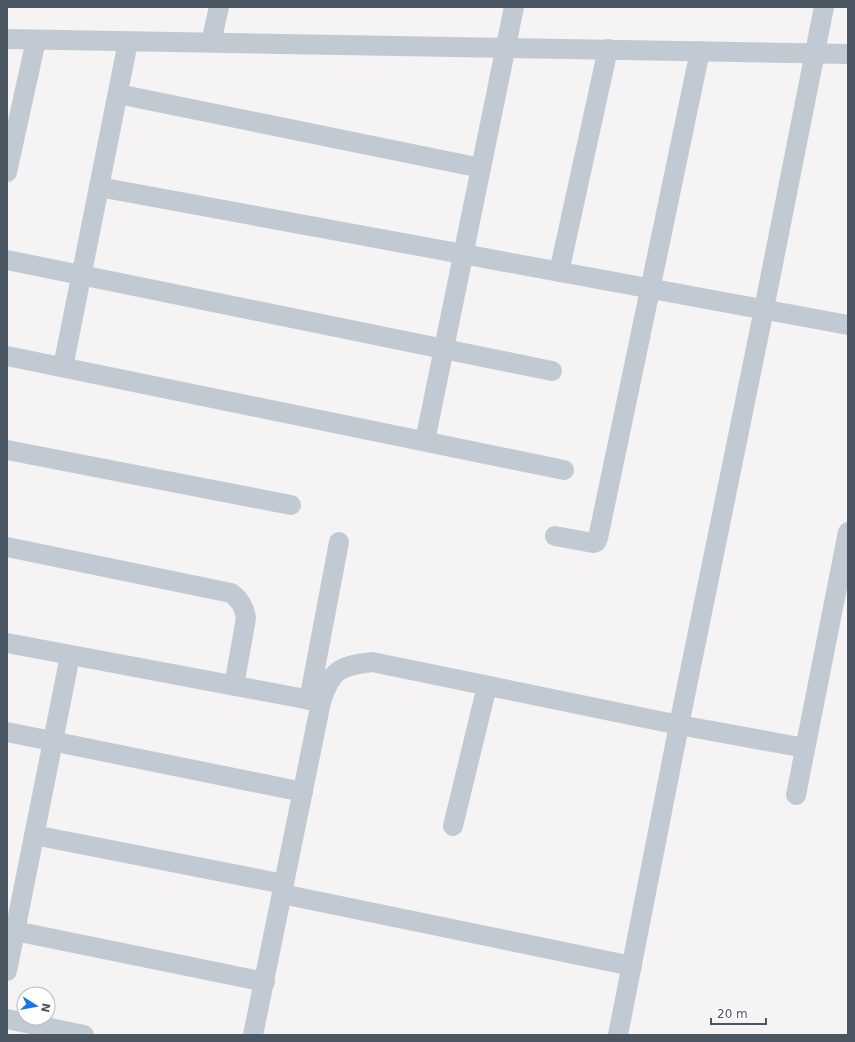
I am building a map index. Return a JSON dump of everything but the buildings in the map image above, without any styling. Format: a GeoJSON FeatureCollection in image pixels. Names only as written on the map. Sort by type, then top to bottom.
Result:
{"type":"FeatureCollection","features":[{"type":"Feature","properties":{"kind":"street"},"geometry":{"type":"LineString","coordinates":[[211,42],[219,7]]}},
{"type":"Feature","properties":{"kind":"street"},"geometry":{"type":"LineString","coordinates":[[425,440],[514,7]]}},
{"type":"Feature","properties":{"kind":"street"},"geometry":{"type":"LineString","coordinates":[[618,1035],[824,7]]}},
{"type":"Feature","properties":{"kind":"street"},"geometry":{"type":"LineString","coordinates":[[7,39],[848,54]]}},
{"type":"Feature","properties":{"kind":"street"},"geometry":{"type":"LineString","coordinates":[[7,172],[36,40]]}},
{"type":"Feature","properties":{"kind":"street"},"geometry":{"type":"LineString","coordinates":[[63,367],[128,42]]}},
{"type":"Feature","properties":{"kind":"street"},"geometry":{"type":"LineString","coordinates":[[559,272],[608,49]]}},
{"type":"Feature","properties":{"kind":"street"},"geometry":{"type":"LineString","coordinates":[[555,536],[593,543],[596,542],[598,538],[700,51]]}},
{"type":"Feature","properties":{"kind":"street"},"geometry":{"type":"LineString","coordinates":[[118,94],[481,168]]}},
{"type":"Feature","properties":{"kind":"street"},"geometry":{"type":"LineString","coordinates":[[100,187],[848,325]]}},
{"type":"Feature","properties":{"kind":"street"},"geometry":{"type":"LineString","coordinates":[[7,260],[552,371]]}},
{"type":"Feature","properties":{"kind":"street"},"geometry":{"type":"LineString","coordinates":[[7,356],[425,440],[564,470]]}},
{"type":"Feature","properties":{"kind":"street"},"geometry":{"type":"LineString","coordinates":[[7,450],[291,505]]}},
{"type":"Feature","properties":{"kind":"street"},"geometry":{"type":"LineString","coordinates":[[796,795],[848,532]]}},
{"type":"Feature","properties":{"kind":"street"},"geometry":{"type":"LineString","coordinates":[[253,1035],[303,792],[339,542]]}},
{"type":"Feature","properties":{"kind":"street"},"geometry":{"type":"LineString","coordinates":[[7,547],[231,593],[240,600],[244,608],[246,618],[234,686]]}},
{"type":"Feature","properties":{"kind":"street"},"geometry":{"type":"LineString","coordinates":[[7,643],[315,701]]}},
{"type":"Feature","properties":{"kind":"street"},"geometry":{"type":"LineString","coordinates":[[7,971],[70,656]]}},
{"type":"Feature","properties":{"kind":"street"},"geometry":{"type":"LineString","coordinates":[[315,701],[327,682],[338,671],[353,664],[372,662],[679,725],[805,748]]}},
{"type":"Feature","properties":{"kind":"street"},"geometry":{"type":"LineString","coordinates":[[453,826],[487,686]]}},
{"type":"Feature","properties":{"kind":"street"},"geometry":{"type":"LineString","coordinates":[[7,732],[303,792]]}},
{"type":"Feature","properties":{"kind":"street"},"geometry":{"type":"LineString","coordinates":[[34,835],[632,966]]}},
{"type":"Feature","properties":{"kind":"street"},"geometry":{"type":"LineString","coordinates":[[15,932],[265,982]]}},
{"type":"Feature","properties":{"kind":"street"},"geometry":{"type":"LineString","coordinates":[[7,1019],[84,1035]]}}]}
